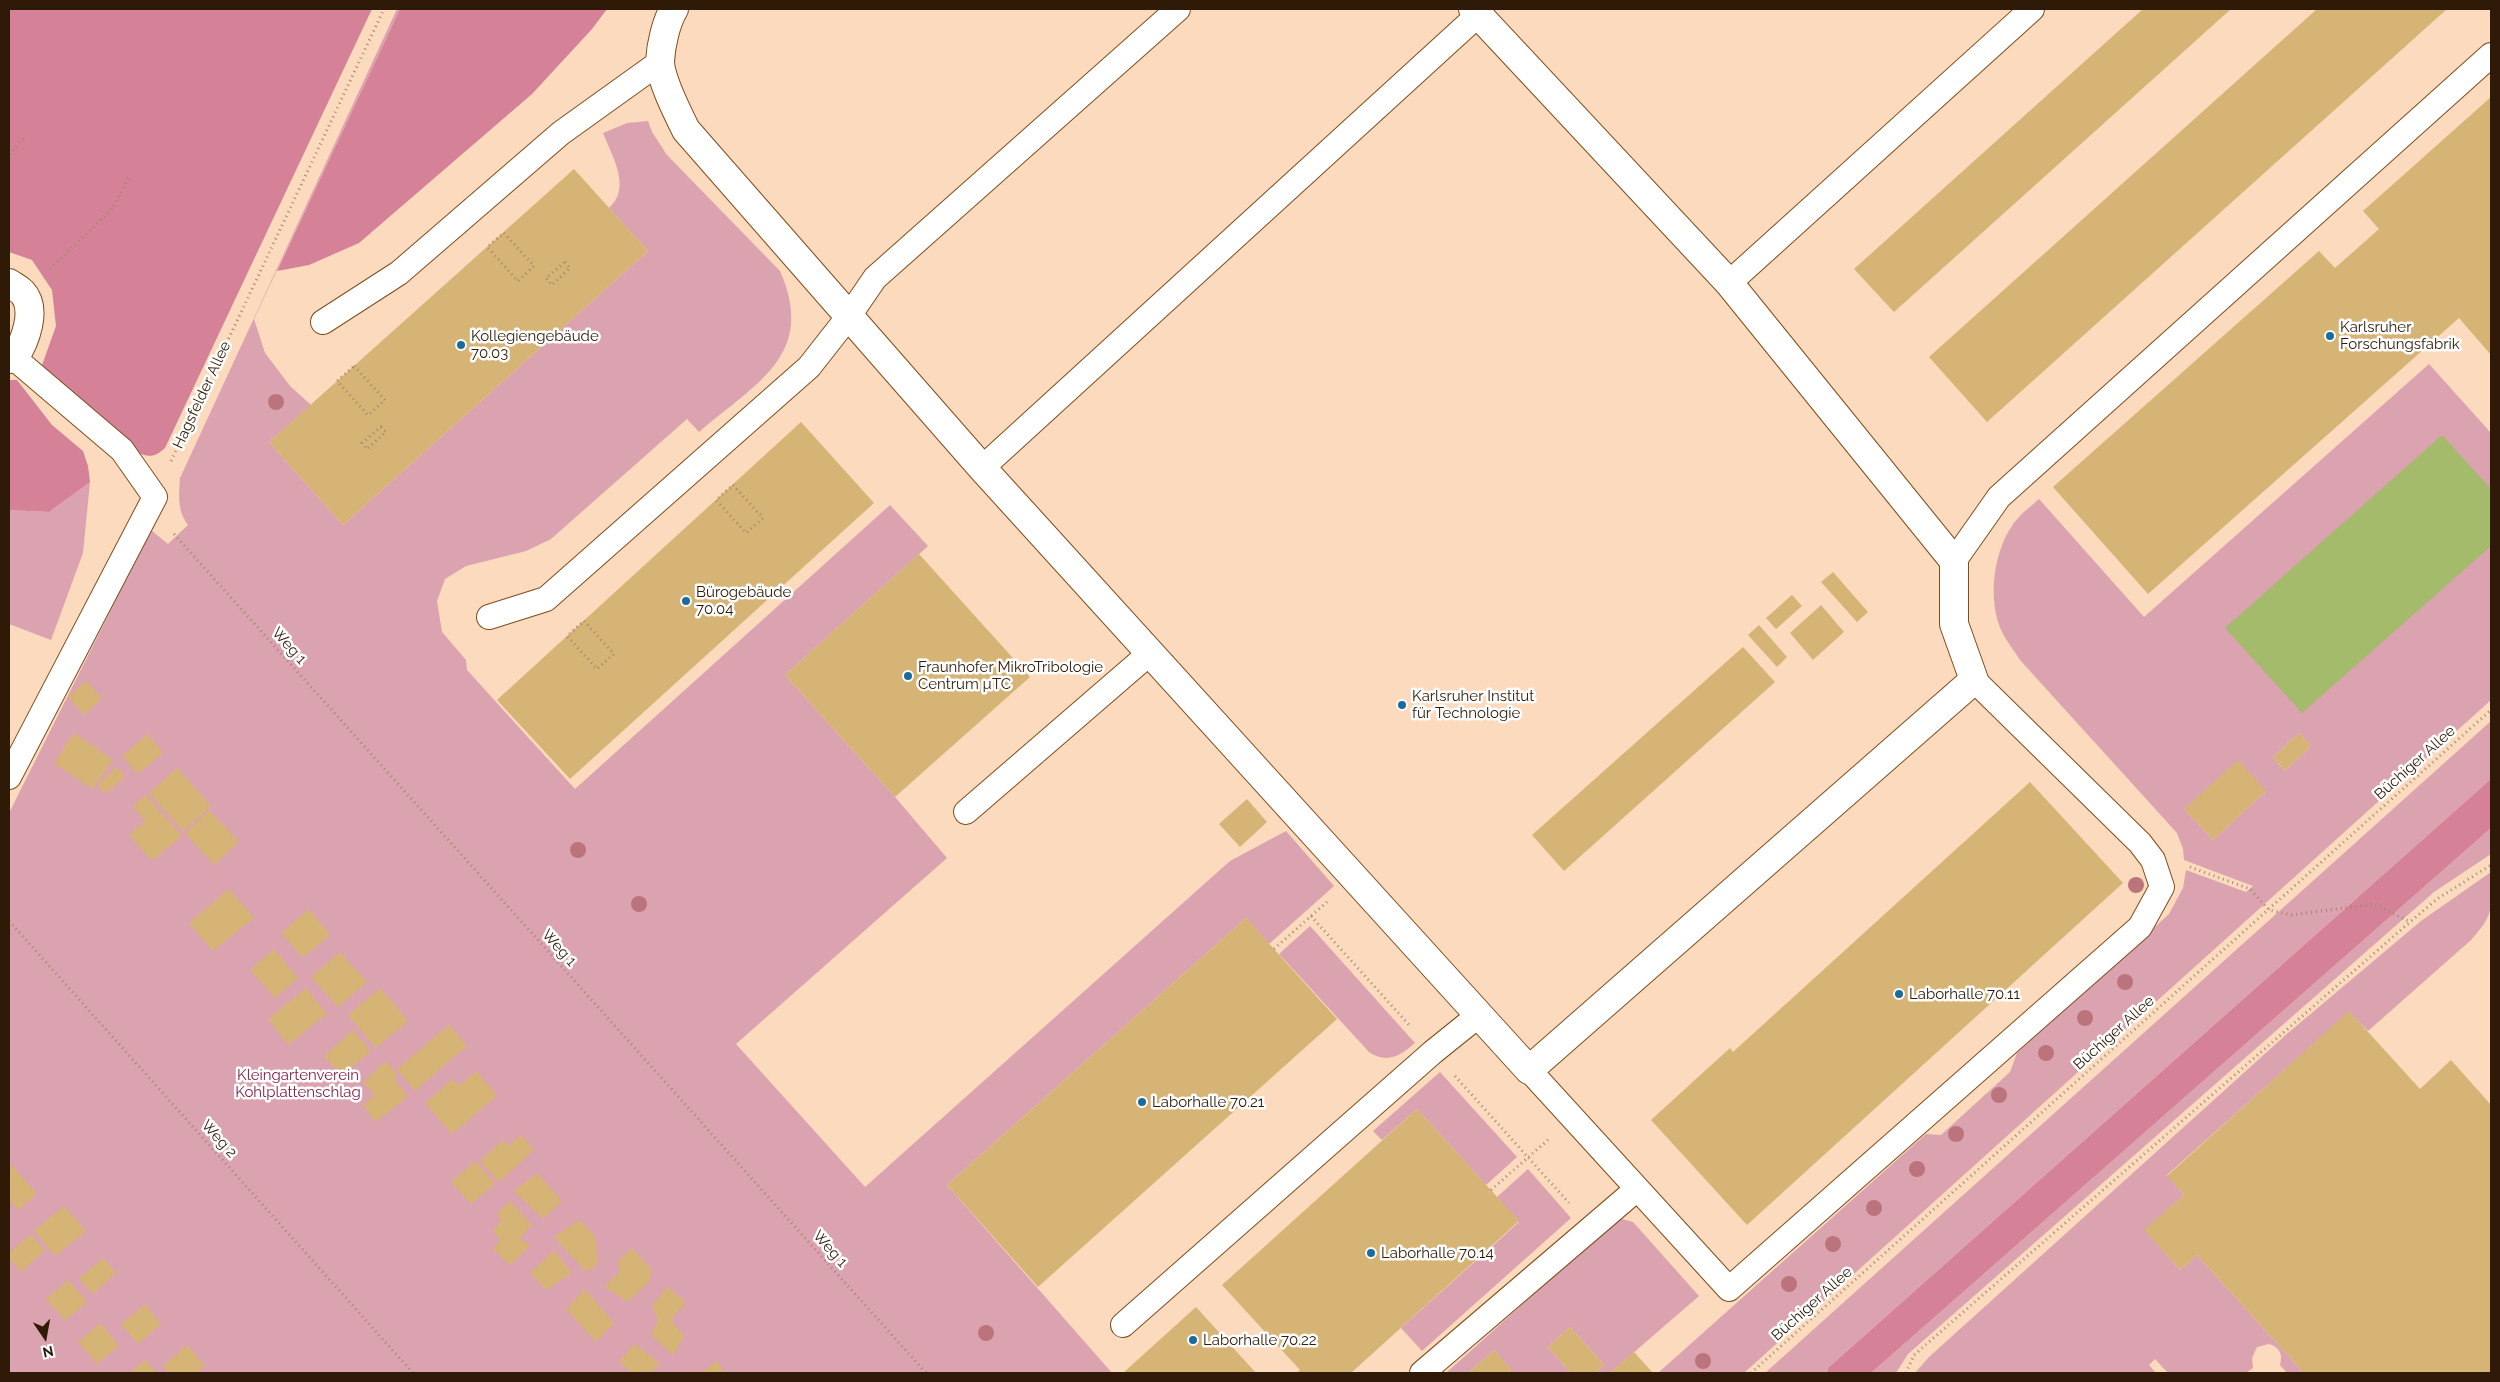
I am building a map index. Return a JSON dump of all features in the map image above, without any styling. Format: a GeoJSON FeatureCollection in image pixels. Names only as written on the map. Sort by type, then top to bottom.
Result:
{"type":"FeatureCollection","features":[{"type":"Feature","properties":{"kind":"street"},"geometry":{"type":"LineString","coordinates":[[674,9],[670,17],[660,62],[673,104],[686,130],[982,468],[1529,1070],[1974,680],[1954,624],[1954,561],[1729,283],[1476,12]]}},
{"type":"Feature","properties":{"kind":"street"},"geometry":{"type":"LineString","coordinates":[[11,359],[22,347],[28,323],[29,306],[16,288]]}},
{"type":"Feature","properties":{"kind":"lane"},"geometry":{"type":"LineString","coordinates":[[489,617],[546,599],[809,366],[849,316],[875,278],[1178,9]]}},
{"type":"Feature","properties":{"kind":"lane"},"geometry":{"type":"LineString","coordinates":[[1729,283],[2032,9]]}},
{"type":"Feature","properties":{"kind":"lane"},"geometry":{"type":"LineString","coordinates":[[982,468],[1476,12]]}},
{"type":"Feature","properties":{"kind":"lane"},"geometry":{"type":"LineString","coordinates":[[1954,561],[1999,498],[2491,55]]}},
{"type":"Feature","properties":{"kind":"lane"},"geometry":{"type":"LineString","coordinates":[[323,322],[399,273],[561,133],[660,62]]}},
{"type":"Feature","properties":{"kind":"lane"},"geometry":{"type":"LineString","coordinates":[[9,776],[155,497],[122,450],[11,359]]}},
{"type":"Feature","properties":{"kind":"lane"},"geometry":{"type":"LineString","coordinates":[[966,812],[1150,653]]}},
{"type":"Feature","properties":{"kind":"lane"},"geometry":{"type":"LineString","coordinates":[[1529,1070],[1728,1289],[2140,927],[2162,887],[2153,860],[2140,842],[1974,680]]}},
{"type":"Feature","properties":{"kind":"lane"},"geometry":{"type":"LineString","coordinates":[[1123,1325],[1433,1052],[1479,1015]]}},
{"type":"Feature","properties":{"kind":"lane"},"geometry":{"type":"LineString","coordinates":[[1422,1373],[1637,1189]]}},
{"type":"Feature","properties":{"kind":"path","name":"Hagsfelder Allee"},"geometry":{"type":"LineString","coordinates":[[155,497],[384,9]]}},
{"type":"Feature","properties":{"kind":"path"},"geometry":{"type":"LineString","coordinates":[[9,154],[25,137]]}},
{"type":"Feature","properties":{"kind":"path"},"geometry":{"type":"LineString","coordinates":[[16,288],[65,257],[112,210],[130,177]]}},
{"type":"Feature","properties":{"kind":"path"},"geometry":{"type":"LineString","coordinates":[[504,233],[534,266],[518,281],[487,247],[504,233]]}},
{"type":"Feature","properties":{"kind":"path"},"geometry":{"type":"LineString","coordinates":[[565,262],[570,268],[557,281],[552,285],[546,278],[565,262]]}},
{"type":"Feature","properties":{"kind":"path"},"geometry":{"type":"LineString","coordinates":[[354,366],[385,400],[368,415],[337,381],[354,366]]}},
{"type":"Feature","properties":{"kind":"path"},"geometry":{"type":"LineString","coordinates":[[381,427],[386,432],[367,449],[362,443],[381,427]]}},
{"type":"Feature","properties":{"kind":"path"},"geometry":{"type":"LineString","coordinates":[[733,485],[763,518],[746,533],[716,500],[733,485]]}},
{"type":"Feature","properties":{"kind":"path","name":"Weg 1"},"geometry":{"type":"LineString","coordinates":[[176,538],[926,1373]]}},
{"type":"Feature","properties":{"kind":"path"},"geometry":{"type":"LineString","coordinates":[[584,621],[614,654],[597,669],[567,636],[584,621]]}},
{"type":"Feature","properties":{"kind":"path","name":"Büchiger Allee"},"geometry":{"type":"LineString","coordinates":[[1752,1373],[2491,710]]}},
{"type":"Feature","properties":{"kind":"path"},"geometry":{"type":"LineString","coordinates":[[2153,860],[2185,865],[2250,889],[2269,910],[2291,915],[2375,904],[2410,922]]}},
{"type":"Feature","properties":{"kind":"path"},"geometry":{"type":"LineString","coordinates":[[1906,1373],[1914,1355],[2410,922],[2437,900],[2491,866]]}},
{"type":"Feature","properties":{"kind":"path"},"geometry":{"type":"LineString","coordinates":[[1274,949],[1354,878]]}},
{"type":"Feature","properties":{"kind":"path","name":"Weg 2"},"geometry":{"type":"LineString","coordinates":[[9,920],[413,1373]]}},
{"type":"Feature","properties":{"kind":"path"},"geometry":{"type":"LineString","coordinates":[[1491,1190],[1573,1117]]}},
{"type":"Feature","properties":{"kind":"green space","name":"Kleingartenverein Kohlplattenschlag"},"geometry":{"type":"Polygon","coordinates":[[[397,9],[400,9],[254,319],[265,353],[290,386],[311,405],[269,442],[343,525],[648,251],[609,208],[616,200],[620,182],[615,162],[603,133],[627,123],[648,121],[652,132],[667,155],[780,271],[789,300],[791,325],[786,346],[775,365],[741,398],[699,432],[687,419],[551,539],[526,551],[466,566],[445,579],[437,601],[442,632],[466,660],[467,670],[575,789],[890,505],[928,546],[785,675],[947,858],[736,1044],[865,1187],[1230,861],[1286,831],[1334,886],[1269,944],[1246,918],[947,1185],[1112,1373],[9,1373],[9,813],[151,530],[168,544],[188,525],[180,508],[180,478],[397,9]]]}},
{"type":"Feature","properties":{"kind":"green space"},"geometry":{"type":"Polygon","coordinates":[[[2429,364],[2491,433],[2491,700],[1744,1373],[1658,1373],[1926,1134],[1941,1135],[2010,1072],[2017,1053],[2169,914],[2183,888],[2186,870],[2246,892],[2253,886],[2184,860],[2183,849],[2177,833],[2020,660],[2003,634],[1995,606],[1995,574],[2003,542],[2021,514],[2039,499],[2144,617],[2429,364]],[[2299,733],[2273,757],[2285,771],[2311,746],[2299,733]],[[2266,791],[2184,809],[2213,840],[2266,791]]]}},
{"type":"Feature","properties":{"kind":"green space"},"geometry":{"type":"Polygon","coordinates":[[[90,482],[83,553],[51,640],[9,624],[9,510],[49,512],[90,482]]]}},
{"type":"Feature","properties":{"kind":"green space"},"geometry":{"type":"Polygon","coordinates":[[[2491,721],[2491,779],[1828,1368],[1827,1373],[1765,1373],[2491,721]]]}},
{"type":"Feature","properties":{"kind":"green space"},"geometry":{"type":"Polygon","coordinates":[[[2491,828],[2491,854],[2434,892],[1908,1354],[1896,1373],[1871,1373],[2491,828]]]}},
{"type":"Feature","properties":{"kind":"green space"},"geometry":{"type":"Polygon","coordinates":[[[2491,872],[2491,902],[2488,916],[2485,923],[2471,940],[2368,1031],[2349,1012],[2167,1175],[2184,1195],[2145,1230],[2180,1270],[2197,1255],[2304,1373],[2287,1373],[2280,1365],[2280,1352],[2276,1347],[2269,1344],[2257,1347],[2252,1358],[2253,1368],[2246,1373],[2168,1373],[2155,1359],[2149,1365],[2156,1373],[1915,1373],[1929,1357],[2288,1033],[2421,921],[2491,872]]]}},
{"type":"Feature","properties":{"kind":"green space"},"geometry":{"type":"Polygon","coordinates":[[[1310,926],[1415,1043],[1399,1055],[1388,1058],[1376,1056],[1369,1052],[1279,954],[1310,926]]]}},
{"type":"Feature","properties":{"kind":"green space"},"geometry":{"type":"Polygon","coordinates":[[[1440,1072],[1517,1157],[1486,1185],[1417,1109],[1382,1140],[1373,1131],[1440,1072]]]}},
{"type":"Feature","properties":{"kind":"green space"},"geometry":{"type":"Polygon","coordinates":[[[1528,1169],[1571,1218],[1422,1351],[1401,1328],[1519,1222],[1497,1197],[1528,1169]]]}},
{"type":"Feature","properties":{"kind":"green space"},"geometry":{"type":"Polygon","coordinates":[[[1622,1219],[1633,1222],[1699,1296],[1610,1373],[1595,1373],[1604,1365],[1570,1327],[1548,1347],[1571,1373],[1508,1373],[1511,1370],[1494,1350],[1468,1373],[1446,1373],[1613,1223],[1622,1219]]]}},
{"type":"Feature","properties":{"kind":"shaded area"},"geometry":{"type":"Polygon","coordinates":[[[9,9],[372,9],[165,448],[154,455],[141,454],[80,404],[41,368],[56,326],[52,290],[32,260],[9,252],[9,9]]]}},
{"type":"Feature","properties":{"kind":"shaded area"},"geometry":{"type":"Polygon","coordinates":[[[400,9],[607,9],[592,29],[532,94],[359,243],[309,265],[277,271],[400,9]]]}},
{"type":"Feature","properties":{"kind":"shaded area"},"geometry":{"type":"Polygon","coordinates":[[[9,380],[17,380],[52,425],[83,451],[88,466],[90,482],[49,512],[9,510],[9,380]]]}},
{"type":"Feature","properties":{"kind":"shaded area"},"geometry":{"type":"Polygon","coordinates":[[[2442,435],[2491,489],[2491,546],[2302,713],[2225,628],[2442,435]]]}},
{"type":"Feature","properties":{"kind":"shaded area"},"geometry":{"type":"Polygon","coordinates":[[[2491,779],[2491,828],[1871,1373],[1827,1373],[1828,1368],[2491,779]]]}},
{"type":"Feature","properties":{"kind":"building"},"geometry":{"type":"Polygon","coordinates":[[[2143,9],[2231,9],[1894,312],[1854,269],[2143,9]]]}},
{"type":"Feature","properties":{"kind":"building"},"geometry":{"type":"Polygon","coordinates":[[[2317,9],[2447,9],[1987,422],[1929,357],[2317,9]]]}},
{"type":"Feature","properties":{"kind":"building","name":"Karlsruher Forschungsfabrik"},"geometry":{"type":"Polygon","coordinates":[[[2491,97],[2491,355],[2459,318],[2148,594],[2053,487],[2319,251],[2335,268],[2379,229],[2363,211],[2491,97]]]}},
{"type":"Feature","properties":{"kind":"building","name":"Kollegiengebäude 70.03"},"geometry":{"type":"Polygon","coordinates":[[[574,169],[648,251],[343,525],[269,442],[574,169]]]}},
{"type":"Feature","properties":{"kind":"building","name":"Bürogebäude 70.04"},"geometry":{"type":"Polygon","coordinates":[[[801,422],[874,503],[570,779],[497,700],[801,422]]]}},
{"type":"Feature","properties":{"kind":"building","name":"Fraunhofer MikroTribologie Centrum µTC"},"geometry":{"type":"Polygon","coordinates":[[[919,554],[1030,677],[895,797],[785,675],[919,554]]]}},
{"type":"Feature","properties":{"kind":"building"},"geometry":{"type":"Polygon","coordinates":[[[1833,572],[1868,612],[1857,622],[1821,582],[1833,572]]]}},
{"type":"Feature","properties":{"kind":"building"},"geometry":{"type":"Polygon","coordinates":[[[1792,595],[1802,606],[1776,629],[1766,618],[1792,595]]]}},
{"type":"Feature","properties":{"kind":"building"},"geometry":{"type":"Polygon","coordinates":[[[1821,605],[1844,632],[1813,660],[1790,633],[1821,605]]]}},
{"type":"Feature","properties":{"kind":"building"},"geometry":{"type":"Polygon","coordinates":[[[1759,625],[1787,657],[1777,667],[1748,635],[1759,625]]]}},
{"type":"Feature","properties":{"kind":"building"},"geometry":{"type":"Polygon","coordinates":[[[1743,647],[1775,682],[1564,871],[1532,835],[1743,647]]]}},
{"type":"Feature","properties":{"kind":"building"},"geometry":{"type":"Polygon","coordinates":[[[86,681],[102,698],[84,715],[68,697],[86,681]]]}},
{"type":"Feature","properties":{"kind":"building"},"geometry":{"type":"Polygon","coordinates":[[[74,733],[113,760],[92,789],[54,763],[74,733]]]}},
{"type":"Feature","properties":{"kind":"building"},"geometry":{"type":"Polygon","coordinates":[[[2299,733],[2311,746],[2285,771],[2273,757],[2299,733]]]}},
{"type":"Feature","properties":{"kind":"building"},"geometry":{"type":"Polygon","coordinates":[[[148,734],[163,753],[138,774],[122,756],[148,734]]]}},
{"type":"Feature","properties":{"kind":"building"},"geometry":{"type":"Polygon","coordinates":[[[2238,760],[2266,791],[2213,840],[2184,809],[2238,760]]]}},
{"type":"Feature","properties":{"kind":"building"},"geometry":{"type":"Polygon","coordinates":[[[117,767],[125,777],[105,794],[97,784],[117,767]]]}},
{"type":"Feature","properties":{"kind":"building"},"geometry":{"type":"Polygon","coordinates":[[[177,768],[211,806],[183,831],[149,793],[177,768]]]}},
{"type":"Feature","properties":{"kind":"building","name":"Laborhalle 70.11"},"geometry":{"type":"Polygon","coordinates":[[[2030,782],[2123,883],[1747,1225],[1651,1120],[1730,1048],[1733,1052],[2030,782]]]}},
{"type":"Feature","properties":{"kind":"building"},"geometry":{"type":"Polygon","coordinates":[[[146,795],[182,836],[152,861],[129,835],[145,821],[133,806],[146,795]]]}},
{"type":"Feature","properties":{"kind":"building"},"geometry":{"type":"Polygon","coordinates":[[[1247,799],[1267,822],[1240,847],[1219,824],[1247,799]]]}},
{"type":"Feature","properties":{"kind":"building"},"geometry":{"type":"Polygon","coordinates":[[[209,810],[239,842],[214,865],[185,833],[209,810]]]}},
{"type":"Feature","properties":{"kind":"building"},"geometry":{"type":"Polygon","coordinates":[[[229,889],[254,918],[213,951],[189,923],[229,889]]]}},
{"type":"Feature","properties":{"kind":"building"},"geometry":{"type":"Polygon","coordinates":[[[309,909],[330,935],[303,958],[281,933],[309,909]]]}},
{"type":"Feature","properties":{"kind":"building","name":"Laborhalle 70.21"},"geometry":{"type":"Polygon","coordinates":[[[1246,918],[1337,1019],[1038,1287],[947,1185],[1246,918]]]}},
{"type":"Feature","properties":{"kind":"building"},"geometry":{"type":"Polygon","coordinates":[[[274,949],[298,978],[275,998],[250,970],[274,949]]]}},
{"type":"Feature","properties":{"kind":"building"},"geometry":{"type":"Polygon","coordinates":[[[340,952],[367,982],[338,1007],[311,977],[340,952]]]}},
{"type":"Feature","properties":{"kind":"building"},"geometry":{"type":"Polygon","coordinates":[[[306,988],[327,1014],[288,1045],[268,1019],[306,988]]]}},
{"type":"Feature","properties":{"kind":"building"},"geometry":{"type":"Polygon","coordinates":[[[380,988],[408,1021],[376,1048],[348,1015],[380,988]]]}},
{"type":"Feature","properties":{"kind":"building"},"geometry":{"type":"Polygon","coordinates":[[[2349,1011],[2420,1089],[2451,1060],[2491,1105],[2491,1373],[2304,1373],[2197,1255],[2180,1270],[2144,1230],[2184,1195],[2167,1176],[2349,1011]]]}},
{"type":"Feature","properties":{"kind":"building"},"geometry":{"type":"Polygon","coordinates":[[[449,1025],[467,1046],[415,1091],[397,1069],[449,1025]]]}},
{"type":"Feature","properties":{"kind":"building"},"geometry":{"type":"Polygon","coordinates":[[[353,1030],[371,1051],[342,1076],[324,1056],[353,1030]]]}},
{"type":"Feature","properties":{"kind":"building"},"geometry":{"type":"Polygon","coordinates":[[[386,1061],[398,1076],[394,1079],[408,1096],[376,1122],[363,1105],[375,1095],[363,1082],[386,1061]]]}},
{"type":"Feature","properties":{"kind":"building"},"geometry":{"type":"Polygon","coordinates":[[[476,1071],[497,1096],[452,1134],[425,1103],[453,1079],[459,1086],[476,1071]]]}},
{"type":"Feature","properties":{"kind":"building","name":"Laborhalle 70.14"},"geometry":{"type":"Polygon","coordinates":[[[1417,1109],[1519,1221],[1351,1373],[1296,1373],[1300,1370],[1222,1285],[1417,1109]]]}},
{"type":"Feature","properties":{"kind":"building"},"geometry":{"type":"Polygon","coordinates":[[[521,1135],[534,1150],[499,1182],[480,1161],[503,1140],[508,1146],[521,1135]]]}},
{"type":"Feature","properties":{"kind":"building"},"geometry":{"type":"Polygon","coordinates":[[[475,1161],[495,1184],[471,1204],[451,1182],[475,1161]]]}},
{"type":"Feature","properties":{"kind":"building"},"geometry":{"type":"Polygon","coordinates":[[[9,1162],[37,1194],[18,1210],[9,1199],[9,1162]]]}},
{"type":"Feature","properties":{"kind":"building"},"geometry":{"type":"Polygon","coordinates":[[[537,1173],[562,1201],[543,1219],[514,1191],[537,1173]]]}},
{"type":"Feature","properties":{"kind":"building"},"geometry":{"type":"Polygon","coordinates":[[[510,1201],[532,1225],[520,1238],[530,1246],[510,1265],[493,1249],[500,1240],[493,1230],[501,1221],[497,1214],[510,1201]]]}},
{"type":"Feature","properties":{"kind":"building"},"geometry":{"type":"Polygon","coordinates":[[[64,1206],[86,1231],[55,1256],[34,1231],[64,1206]]]}},
{"type":"Feature","properties":{"kind":"building"},"geometry":{"type":"Polygon","coordinates":[[[579,1220],[595,1236],[598,1264],[586,1272],[554,1237],[579,1220]]]}},
{"type":"Feature","properties":{"kind":"building"},"geometry":{"type":"Polygon","coordinates":[[[30,1234],[45,1250],[21,1272],[9,1258],[9,1253],[30,1234]]]}},
{"type":"Feature","properties":{"kind":"building"},"geometry":{"type":"Polygon","coordinates":[[[632,1248],[652,1270],[648,1283],[627,1302],[604,1286],[620,1272],[618,1261],[632,1248]]]}},
{"type":"Feature","properties":{"kind":"building"},"geometry":{"type":"Polygon","coordinates":[[[554,1250],[572,1273],[546,1290],[530,1273],[554,1250]]]}},
{"type":"Feature","properties":{"kind":"building"},"geometry":{"type":"Polygon","coordinates":[[[103,1258],[116,1273],[93,1294],[79,1279],[103,1258]]]}},
{"type":"Feature","properties":{"kind":"building"},"geometry":{"type":"Polygon","coordinates":[[[68,1280],[87,1302],[65,1321],[46,1299],[68,1280]]]}},
{"type":"Feature","properties":{"kind":"building"},"geometry":{"type":"Polygon","coordinates":[[[667,1287],[686,1302],[671,1320],[684,1336],[673,1355],[651,1335],[658,1319],[652,1306],[667,1287]]]}},
{"type":"Feature","properties":{"kind":"building"},"geometry":{"type":"Polygon","coordinates":[[[585,1289],[614,1323],[596,1342],[566,1309],[585,1289]]]}},
{"type":"Feature","properties":{"kind":"building"},"geometry":{"type":"Polygon","coordinates":[[[145,1304],[161,1324],[138,1344],[121,1324],[145,1304]]]}},
{"type":"Feature","properties":{"kind":"building","name":"Laborhalle 70.22"},"geometry":{"type":"Polygon","coordinates":[[[1196,1307],[1256,1373],[1123,1373],[1196,1307]]]}},
{"type":"Feature","properties":{"kind":"building"},"geometry":{"type":"Polygon","coordinates":[[[100,1323],[119,1346],[97,1364],[78,1342],[100,1323]]]}},
{"type":"Feature","properties":{"kind":"building"},"geometry":{"type":"Polygon","coordinates":[[[1570,1327],[1604,1365],[1595,1373],[1571,1373],[1548,1347],[1570,1327]]]}},
{"type":"Feature","properties":{"kind":"building"},"geometry":{"type":"Polygon","coordinates":[[[635,1344],[660,1364],[650,1373],[631,1373],[619,1361],[635,1344]]]}},
{"type":"Feature","properties":{"kind":"building"},"geometry":{"type":"Polygon","coordinates":[[[187,1345],[205,1366],[196,1373],[169,1373],[163,1366],[187,1345]]]}},
{"type":"Feature","properties":{"kind":"building"},"geometry":{"type":"Polygon","coordinates":[[[1494,1350],[1512,1370],[1508,1373],[1468,1373],[1494,1350]]]}},
{"type":"Feature","properties":{"kind":"building"},"geometry":{"type":"Polygon","coordinates":[[[1634,1352],[1653,1373],[1610,1373],[1634,1352]]]}},
{"type":"Feature","properties":{"kind":"building"},"geometry":{"type":"Polygon","coordinates":[[[145,1360],[157,1373],[130,1373],[145,1360]]]}},
{"type":"Feature","properties":{"kind":"building"},"geometry":{"type":"Polygon","coordinates":[[[717,1361],[725,1373],[701,1373],[717,1361]]]}},
{"type":"Feature","properties":{"kind":"place","name":"Karlsruher Forschungsfabrik"},"geometry":{"type":"Point","coordinates":[2330,336]}},
{"type":"Feature","properties":{"kind":"place","name":"Kollegiengebäude 70.03"},"geometry":{"type":"Point","coordinates":[461,345]}},
{"type":"Feature","properties":{"kind":"place","name":"Bürogebäude 70.04"},"geometry":{"type":"Point","coordinates":[686,601]}},
{"type":"Feature","properties":{"kind":"place","name":"Fraunhofer MikroTribologie Centrum µTC"},"geometry":{"type":"Point","coordinates":[908,676]}},
{"type":"Feature","properties":{"kind":"place","name":"Karlsruher Institut für Technologie"},"geometry":{"type":"Point","coordinates":[1402,705]}},
{"type":"Feature","properties":{"kind":"place","name":"Laborhalle 70.11"},"geometry":{"type":"Point","coordinates":[1899,994]}},
{"type":"Feature","properties":{"kind":"place","name":"Laborhalle 70.21"},"geometry":{"type":"Point","coordinates":[1142,1102]}},
{"type":"Feature","properties":{"kind":"place","name":"Laborhalle 70.14"},"geometry":{"type":"Point","coordinates":[1371,1253]}},
{"type":"Feature","properties":{"kind":"place","name":"Laborhalle 70.22"},"geometry":{"type":"Point","coordinates":[1193,1340]}}]}
